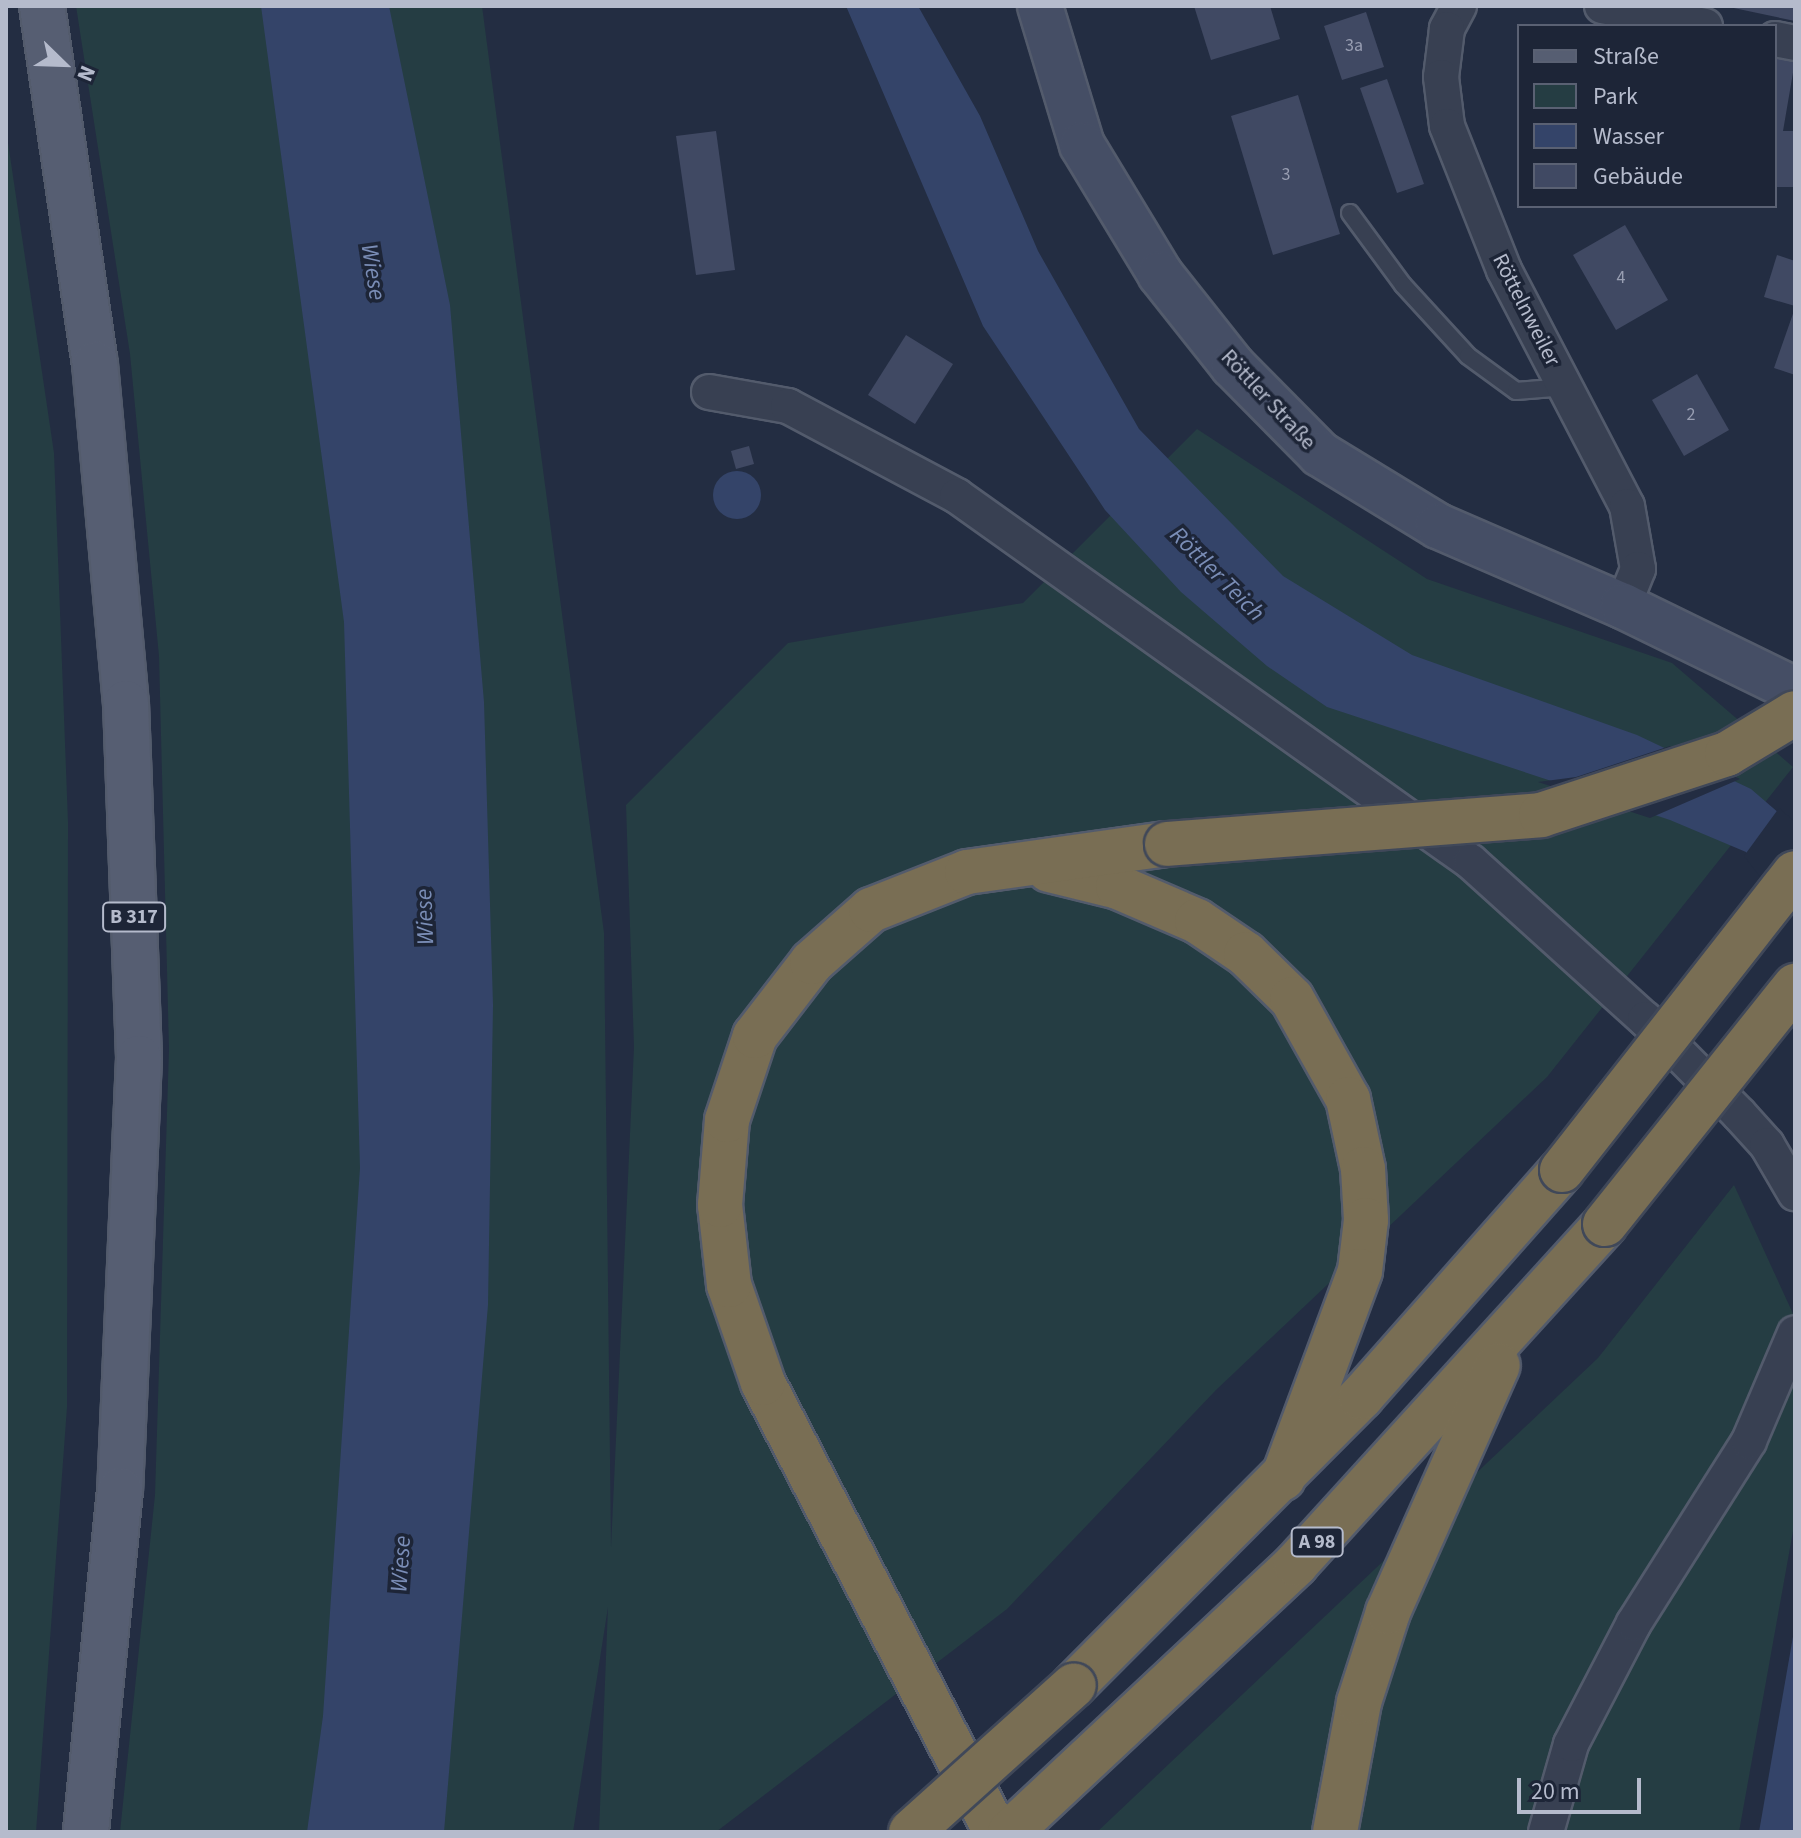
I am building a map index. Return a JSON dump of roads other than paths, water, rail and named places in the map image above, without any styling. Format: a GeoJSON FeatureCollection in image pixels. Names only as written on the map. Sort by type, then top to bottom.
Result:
{"type":"FeatureCollection","features":[{"type":"Feature","properties":{"kind":"highway"},"geometry":{"type":"LineString","coordinates":[[996,1832],[763,1383],[729,1285],[720,1205],[727,1120],[755,1036],[812,962],[871,910],[967,872],[1031,866],[1167,844],[1541,815],[1727,754],[1795,713]]}},
{"type":"Feature","properties":{"kind":"highway"},"geometry":{"type":"LineString","coordinates":[[1031,866],[1118,887],[1197,921],[1246,954],[1292,999],[1348,1099],[1363,1169],[1366,1220],[1360,1271],[1283,1478]]}},
{"type":"Feature","properties":{"kind":"highway"},"geometry":{"type":"LineString","coordinates":[[911,1832],[1074,1685],[1283,1478],[1562,1170],[1795,873]]}},
{"type":"Feature","properties":{"kind":"highway","name":"A 98"},"geometry":{"type":"LineString","coordinates":[[1010,1832],[1109,1744],[1296,1564],[1514,1330],[1605,1224],[1795,986]]}},
{"type":"Feature","properties":{"kind":"highway"},"geometry":{"type":"LineString","coordinates":[[1335,1832],[1359,1702],[1388,1612],[1514,1330]]}},
{"type":"Feature","properties":{"kind":"main road","name":"B 317"},"geometry":{"type":"LineString","coordinates":[[42,6],[95,364],[126,703],[139,1058],[120,1490],[86,1832]]}},
{"type":"Feature","properties":{"kind":"street","name":"Röttler Straße"},"geometry":{"type":"LineString","coordinates":[[1040,6],[1082,145],[1160,274],[1233,366],[1320,454],[1438,526],[1623,606],[1795,690]]}},
{"type":"Feature","properties":{"kind":"street","name":"Röttelnweiler"},"geometry":{"type":"LineString","coordinates":[[1459,6],[1447,29],[1441,77],[1447,126],[1504,270],[1627,506],[1638,569],[1623,606]]}},
{"type":"Feature","properties":{"kind":"street"},"geometry":{"type":"LineString","coordinates":[[1602,6],[1695,24]]}},
{"type":"Feature","properties":{"kind":"street"},"geometry":{"type":"LineString","coordinates":[[709,392],[788,406],[957,496],[1471,862],[1645,1019],[1729,1104],[1767,1145],[1795,1193]]}},
{"type":"Feature","properties":{"kind":"street"},"geometry":{"type":"LineString","coordinates":[[1546,1832],[1571,1744],[1634,1623],[1749,1441],[1795,1333]]}},
{"type":"Feature","properties":{"kind":"lane"},"geometry":{"type":"LineString","coordinates":[[1350,213],[1403,285],[1468,356],[1516,391],[1566,387]]}},
{"type":"Feature","properties":{"kind":"water","name":"Wiese"},"geometry":{"type":"Polygon","coordinates":[[[261,6],[389,6],[450,305],[484,702],[493,1005],[488,1305],[444,1832],[307,1832],[323,1716],[360,1168],[344,622],[261,6]]]}},
{"type":"Feature","properties":{"kind":"water","name":"Röttler Teich"},"geometry":{"type":"Polygon","coordinates":[[[846,6],[918,6],[980,116],[1038,251],[1139,429],[1283,576],[1412,655],[1637,735],[1751,789],[1795,827],[1795,918],[1746,852],[1670,820],[1327,707],[1267,666],[1181,592],[1105,510],[983,326],[846,6]]]}},
{"type":"Feature","properties":{"kind":"water"},"geometry":{"type":"Polygon","coordinates":[[[737,471],[754,478],[761,495],[754,512],[737,519],[720,512],[713,495],[720,478],[737,471]]]}},
{"type":"Feature","properties":{"kind":"water"},"geometry":{"type":"Polygon","coordinates":[[[1795,1625],[1795,1832],[1759,1832],[1795,1625]]]}}]}
